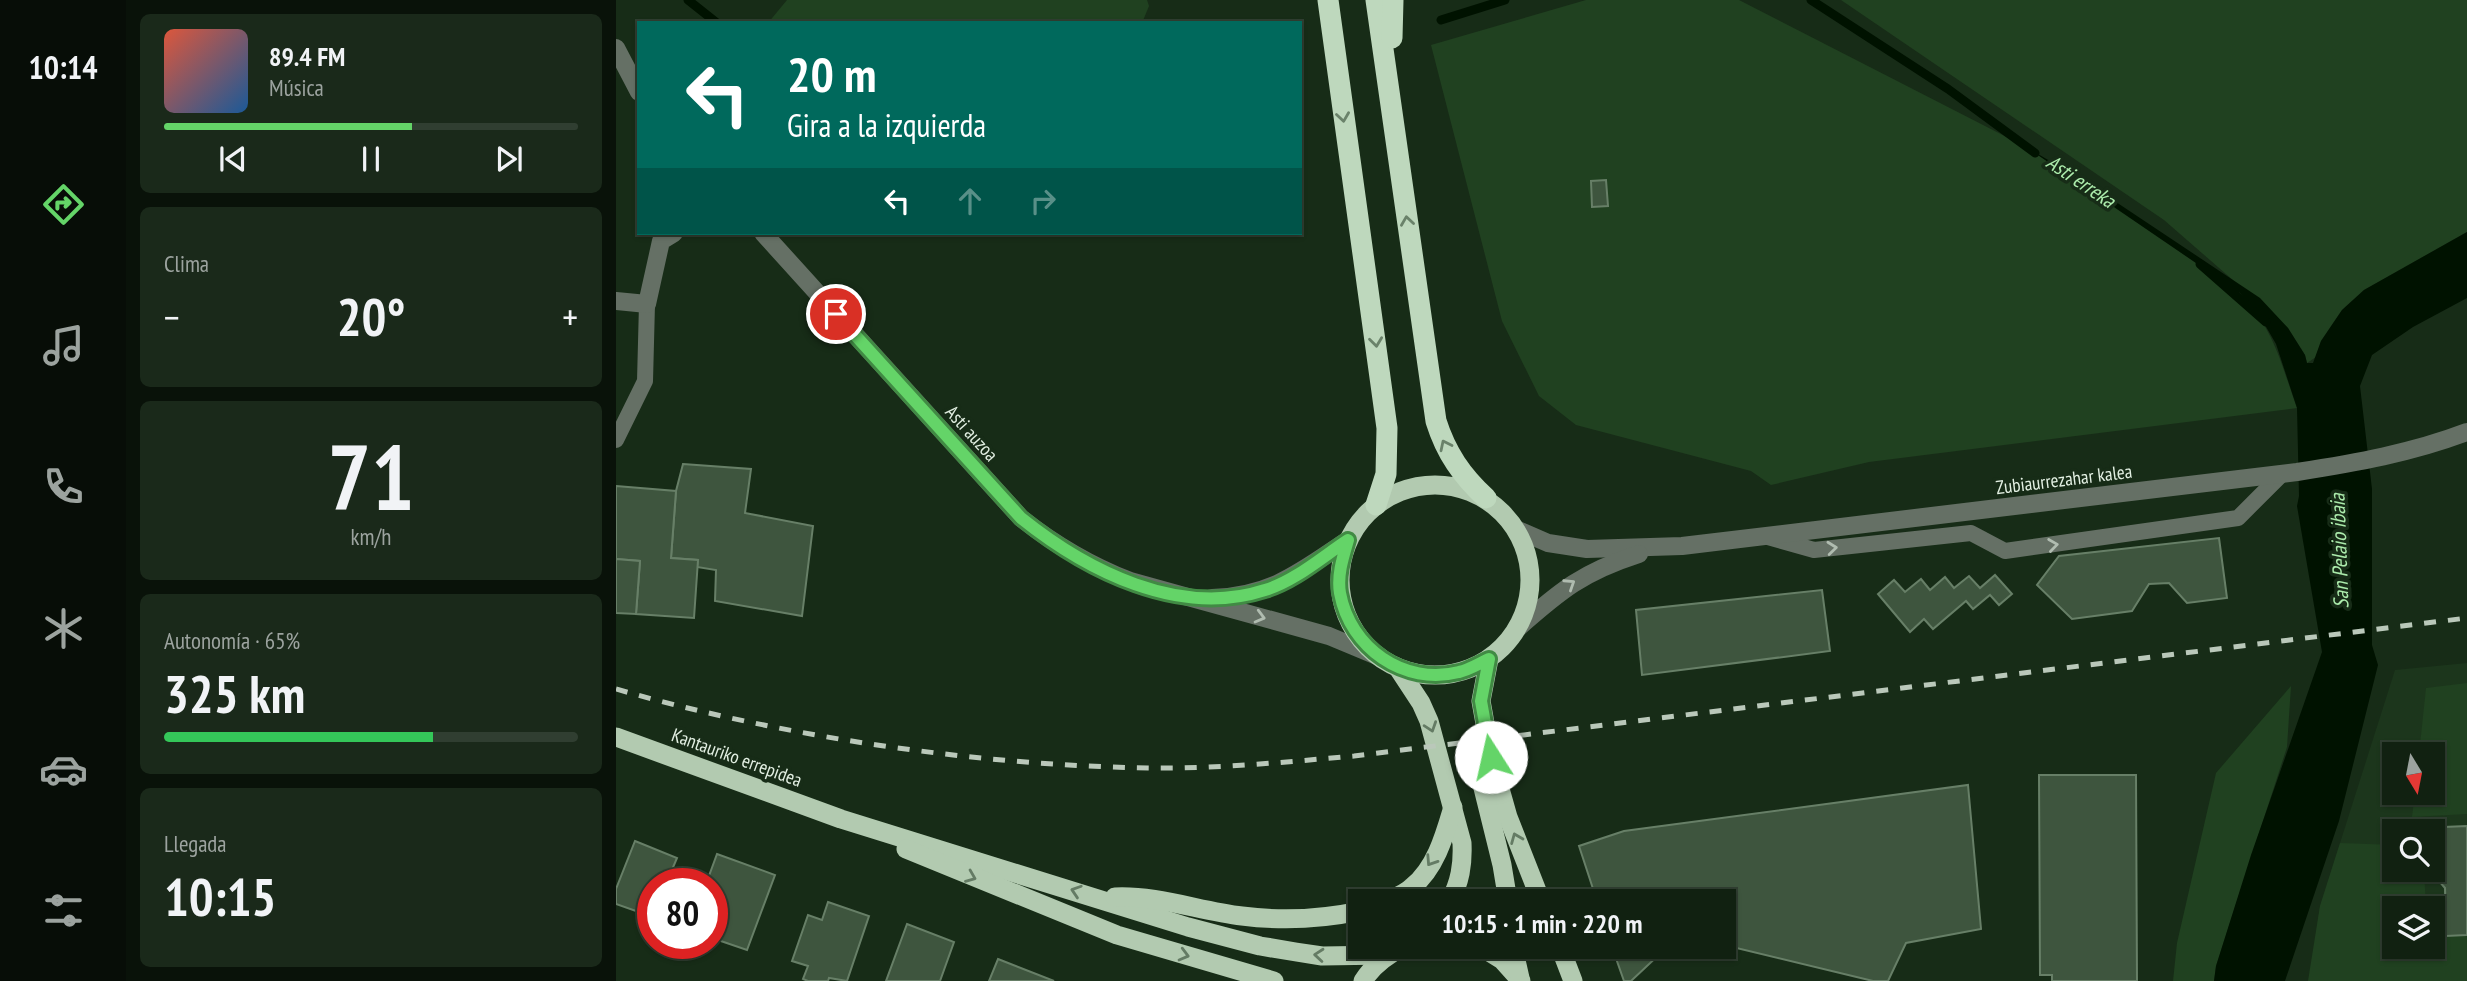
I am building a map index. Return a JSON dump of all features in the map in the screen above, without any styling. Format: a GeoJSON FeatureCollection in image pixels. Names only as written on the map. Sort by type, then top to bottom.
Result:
{"type":"FeatureCollection","features":[{"type":"Feature","properties":{"kind":"highway"},"geometry":{"type":"LineString","coordinates":[[1320,0],[1333,50]]}},
{"type":"Feature","properties":{"kind":"highway"},"geometry":{"type":"LineString","coordinates":[[1328,0],[1387,428],[1386,474],[1376,505]]}},
{"type":"Feature","properties":{"kind":"highway"},"geometry":{"type":"LineString","coordinates":[[1376,0],[1436,421],[1442,441],[1457,467],[1486,498],[1504,512],[1518,530],[1531,569],[1527,610],[1505,645],[1489,659],[1460,672],[1428,676],[1398,668],[1377,656],[1358,638],[1346,615],[1340,591],[1340,565],[1348,540],[1360,521],[1376,505],[1402,490],[1431,484],[1460,487],[1486,498]]}},
{"type":"Feature","properties":{"kind":"highway"},"geometry":{"type":"LineString","coordinates":[[1391,107],[1393,0]]}},
{"type":"Feature","properties":{"kind":"highway"},"geometry":{"type":"LineString","coordinates":[[1489,659],[1481,701],[1478,760],[1506,889]]}},
{"type":"Feature","properties":{"kind":"highway"},"geometry":{"type":"LineString","coordinates":[[1398,668],[1421,703],[1429,721],[1453,806],[1462,844],[1462,863],[1457,889]]}},
{"type":"Feature","properties":{"kind":"highway"},"geometry":{"type":"LineString","coordinates":[[1481,701],[1498,785],[1536,889]]}},
{"type":"Feature","properties":{"kind":"highway","name":"Kantauriko errepidea"},"geometry":{"type":"LineString","coordinates":[[616,737],[841,819]]}},
{"type":"Feature","properties":{"kind":"highway"},"geometry":{"type":"LineString","coordinates":[[1409,889],[1426,870],[1440,847],[1453,806]]}},
{"type":"Feature","properties":{"kind":"highway"},"geometry":{"type":"LineString","coordinates":[[841,819],[1188,927],[1260,946],[1322,956],[1348,954]]}},
{"type":"Feature","properties":{"kind":"highway"},"geometry":{"type":"LineString","coordinates":[[841,819],[960,872],[1117,935],[1274,981]]}},
{"type":"Feature","properties":{"kind":"highway"},"geometry":{"type":"LineString","coordinates":[[1102,899],[1134,896],[1243,917],[1300,918],[1348,914]]}},
{"type":"Feature","properties":{"kind":"highway"},"geometry":{"type":"LineString","coordinates":[[1363,981],[1368,973],[1385,959]]}},
{"type":"Feature","properties":{"kind":"highway"},"geometry":{"type":"LineString","coordinates":[[1500,959],[1521,980]]}},
{"type":"Feature","properties":{"kind":"highway"},"geometry":{"type":"LineString","coordinates":[[1516,959],[1521,980]]}},
{"type":"Feature","properties":{"kind":"highway"},"geometry":{"type":"LineString","coordinates":[[1565,959],[1573,981]]}},
{"type":"Feature","properties":{"kind":"street"},"geometry":{"type":"LineString","coordinates":[[616,48],[637,89]]}},
{"type":"Feature","properties":{"kind":"street"},"geometry":{"type":"LineString","coordinates":[[616,301],[647,304],[661,241],[671,235]]}},
{"type":"Feature","properties":{"kind":"street","name":"Asti auzoa"},"geometry":{"type":"LineString","coordinates":[[765,235],[1021,518],[1046,537],[1100,569],[1152,588],[1329,636],[1377,656]]}},
{"type":"Feature","properties":{"kind":"street","name":"Zubiaurrezahar kalea"},"geometry":{"type":"LineString","coordinates":[[1518,530],[1549,543],[1587,550],[1661,548],[2289,473],[2369,461],[2415,450],[2467,432]]}},
{"type":"Feature","properties":{"kind":"street","name":"Asti auzoa"},"geometry":{"type":"LineString","coordinates":[[1194,598],[1233,597],[1266,590],[1348,540]]}},
{"type":"Feature","properties":{"kind":"street","name":"Zubiaurrezahar kalea"},"geometry":{"type":"LineString","coordinates":[[1518,628],[1562,590],[1585,575],[1613,562],[1661,548]]}},
{"type":"Feature","properties":{"kind":"lane"},"geometry":{"type":"LineString","coordinates":[[616,440],[645,381],[647,304]]}},
{"type":"Feature","properties":{"kind":"lane"},"geometry":{"type":"LineString","coordinates":[[1766,536],[1814,550],[1971,533],[2005,551],[2238,519],[2289,473]]}},
{"type":"Feature","properties":{"kind":"shaded area"},"geometry":{"type":"Polygon","coordinates":[[[787,0],[1147,0],[1149,6],[1143,21],[770,21],[787,0]]]}},
{"type":"Feature","properties":{"kind":"shaded area"},"geometry":{"type":"Polygon","coordinates":[[[1586,0],[1739,0],[2026,147],[2240,293],[2269,334],[2297,408],[1869,462],[1771,485],[1751,471],[1576,425],[1539,396],[1502,321],[1431,45],[1586,0]]]}},
{"type":"Feature","properties":{"kind":"shaded area"},"geometry":{"type":"Polygon","coordinates":[[[1841,0],[2467,0],[2467,232],[2364,290],[2342,310],[2321,341],[2316,357],[2307,363],[2288,328],[2164,220],[1841,0]]]}},
{"type":"Feature","properties":{"kind":"shaded area"},"geometry":{"type":"Polygon","coordinates":[[[2467,663],[2467,981],[2309,981],[2320,906],[2395,670],[2467,663]]]}},
{"type":"Feature","properties":{"kind":"shaded area"},"geometry":{"type":"Polygon","coordinates":[[[2467,683],[2467,814],[2412,817],[2414,805],[2445,805],[2445,742],[2420,742],[2426,688],[2467,683]]]}},
{"type":"Feature","properties":{"kind":"shaded area"},"geometry":{"type":"Polygon","coordinates":[[[2291,686],[2287,747],[2216,966],[2214,981],[2173,981],[2177,943],[2216,773],[2291,686]]]}},
{"type":"Feature","properties":{"kind":"shaded area"},"geometry":{"type":"Polygon","coordinates":[[[2340,843],[2382,845],[2382,882],[2425,882],[2425,896],[2382,896],[2382,959],[2445,959],[2445,935],[2467,935],[2467,981],[2308,981],[2320,906],[2340,843]]]}},
{"type":"Feature","properties":{"kind":"water","name":"San Pelaio ibaia"},"geometry":{"type":"Polygon","coordinates":[[[2026,147],[2089,184],[2260,298],[2288,328],[2307,363],[2313,363],[2321,341],[2342,310],[2364,290],[2467,232],[2467,298],[2413,327],[2372,355],[2360,386],[2372,489],[2372,645],[2378,665],[2339,821],[2285,981],[2214,981],[2216,966],[2251,855],[2322,652],[2297,506],[2297,408],[2276,344],[2258,313],[2240,293],[2026,147]]]}},
{"type":"Feature","properties":{"kind":"building"},"geometry":{"type":"Polygon","coordinates":[[[1606,180],[1608,206],[1592,207],[1591,181],[1606,180]]]}},
{"type":"Feature","properties":{"kind":"building"},"geometry":{"type":"Polygon","coordinates":[[[683,464],[751,469],[745,513],[813,526],[802,616],[715,601],[716,570],[697,567],[698,560],[671,558],[676,491],[683,464]]]}},
{"type":"Feature","properties":{"kind":"building"},"geometry":{"type":"Polygon","coordinates":[[[616,486],[676,491],[671,558],[698,560],[694,618],[636,614],[640,561],[616,559],[616,486]]]}},
{"type":"Feature","properties":{"kind":"building"},"geometry":{"type":"Polygon","coordinates":[[[2219,538],[2227,598],[2187,603],[2169,583],[2149,584],[2132,611],[2072,619],[2037,585],[2059,556],[2219,538]]]}},
{"type":"Feature","properties":{"kind":"building"},"geometry":{"type":"Polygon","coordinates":[[[616,559],[640,561],[636,614],[616,613],[616,559]]]}},
{"type":"Feature","properties":{"kind":"building"},"geometry":{"type":"Polygon","coordinates":[[[1995,575],[2012,594],[1999,605],[1990,595],[1973,609],[1966,601],[1933,629],[1924,619],[1910,632],[1878,594],[1894,580],[1905,592],[1921,579],[1930,590],[1945,577],[1954,588],[1969,576],[1980,588],[1995,575]]]}},
{"type":"Feature","properties":{"kind":"building"},"geometry":{"type":"Polygon","coordinates":[[[1822,590],[1830,651],[1642,675],[1636,610],[1822,590]]]}},
{"type":"Feature","properties":{"kind":"building"},"geometry":{"type":"Polygon","coordinates":[[[2039,775],[2136,775],[2137,981],[2052,981],[2052,975],[2040,975],[2039,775]]]}},
{"type":"Feature","properties":{"kind":"building"},"geometry":{"type":"Polygon","coordinates":[[[1968,785],[1981,929],[1906,943],[1888,981],[1873,981],[1736,948],[1736,889],[1593,889],[1579,846],[1624,831],[1968,785]]]}},
{"type":"Feature","properties":{"kind":"building"},"geometry":{"type":"Polygon","coordinates":[[[2467,826],[2467,935],[2446,936],[2445,888],[2440,882],[2445,882],[2445,827],[2467,826]]]}},
{"type":"Feature","properties":{"kind":"building"},"geometry":{"type":"Polygon","coordinates":[[[635,841],[677,858],[673,868],[637,868],[637,911],[616,904],[616,889],[635,841]]]}},
{"type":"Feature","properties":{"kind":"building"},"geometry":{"type":"Polygon","coordinates":[[[717,854],[775,875],[747,950],[728,943],[728,868],[712,868],[717,854]]]}},
{"type":"Feature","properties":{"kind":"building"},"geometry":{"type":"Polygon","coordinates":[[[828,902],[869,916],[847,981],[829,978],[828,981],[808,981],[803,979],[808,966],[792,961],[808,915],[822,920],[828,902]]]}},
{"type":"Feature","properties":{"kind":"building"},"geometry":{"type":"Polygon","coordinates":[[[907,924],[954,942],[940,981],[886,981],[907,924]]]}},
{"type":"Feature","properties":{"kind":"building"},"geometry":{"type":"Polygon","coordinates":[[[998,959],[1054,981],[989,981],[998,959]]]}},
{"type":"Feature","properties":{"kind":"building"},"geometry":{"type":"Polygon","coordinates":[[[1616,959],[1654,959],[1631,981],[1624,981],[1616,959]]]}},
{"type":"Feature","properties":{"kind":"waterway","name":"Asti erreka"},"geometry":{"type":"LineString","coordinates":[[688,0],[714,21]]}},
{"type":"Feature","properties":{"kind":"waterway","name":"Asti erreka"},"geometry":{"type":"LineString","coordinates":[[1441,20],[1505,0]]}},
{"type":"Feature","properties":{"kind":"waterway","name":"Asti erreka"},"geometry":{"type":"LineString","coordinates":[[1811,0],[1948,89],[2035,153]]}},
{"type":"Feature","properties":{"kind":"waterway","name":"Asti erreka"},"geometry":{"type":"LineString","coordinates":[[2200,264],[2266,322]]}},
{"type":"Feature","properties":{"kind":"railway"},"geometry":{"type":"LineString","coordinates":[[616,689],[745,721],[880,745],[1082,766],[1200,767],[1354,756],[2467,618]]}},
{"type":"Feature","properties":{"kind":"route"},"geometry":{"type":"LineString","coordinates":[[836,314],[1021,518],[1072,555],[1100,569],[1152,588],[1194,598],[1233,597],[1266,590],[1348,540],[1340,565],[1340,591],[1346,615],[1358,638],[1377,656],[1398,668],[1428,676],[1460,672],[1489,659],[1482,684],[1481,701],[1491,757]]}}]}
